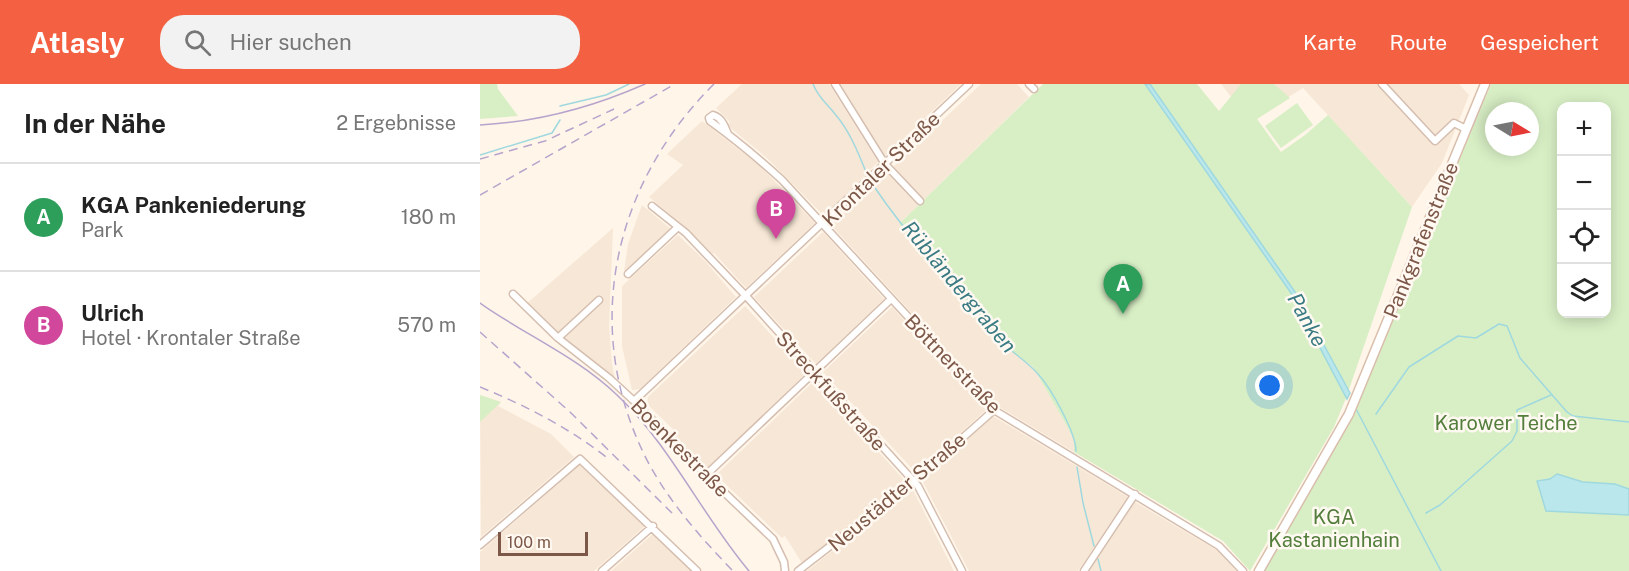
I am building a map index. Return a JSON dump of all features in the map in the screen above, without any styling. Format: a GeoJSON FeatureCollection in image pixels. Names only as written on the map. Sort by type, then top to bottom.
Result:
{"type":"FeatureCollection","features":[{"type":"Feature","properties":{"kind":"main road","name":"Pankgrafenstraße"},"geometry":{"type":"LineString","coordinates":[[1259,571],[1349,414],[1485,84]]}},
{"type":"Feature","properties":{"kind":"street"},"geometry":{"type":"LineString","coordinates":[[835,84],[885,164],[920,201]]}},
{"type":"Feature","properties":{"kind":"street","name":"Krontaler Straße"},"geometry":{"type":"LineString","coordinates":[[634,401],[969,84]]}},
{"type":"Feature","properties":{"kind":"street"},"geometry":{"type":"LineString","coordinates":[[1382,84],[1435,141],[1454,123],[1466,129]]}},
{"type":"Feature","properties":{"kind":"street","name":"Böttnerstraße"},"geometry":{"type":"LineString","coordinates":[[728,134],[782,180],[994,410],[1219,546],[1243,571]]}},
{"type":"Feature","properties":{"kind":"street","name":"Streckfußstraße"},"geometry":{"type":"LineString","coordinates":[[652,206],[678,227],[746,296],[914,481],[962,571]]}},
{"type":"Feature","properties":{"kind":"street"},"geometry":{"type":"LineString","coordinates":[[628,274],[678,227]]}},
{"type":"Feature","properties":{"kind":"street","name":"Boenkestraße"},"geometry":{"type":"LineString","coordinates":[[513,294],[558,338],[634,401],[773,539],[784,562],[785,571]]}},
{"type":"Feature","properties":{"kind":"street"},"geometry":{"type":"LineString","coordinates":[[706,475],[891,299]]}},
{"type":"Feature","properties":{"kind":"street"},"geometry":{"type":"LineString","coordinates":[[558,338],[599,300]]}},
{"type":"Feature","properties":{"kind":"street","name":"Neustädter Straße"},"geometry":{"type":"LineString","coordinates":[[798,571],[914,481],[994,410]]}},
{"type":"Feature","properties":{"kind":"street"},"geometry":{"type":"LineString","coordinates":[[480,545],[580,459],[698,571]]}},
{"type":"Feature","properties":{"kind":"street"},"geometry":{"type":"LineString","coordinates":[[1084,571],[1135,494]]}},
{"type":"Feature","properties":{"kind":"street"},"geometry":{"type":"LineString","coordinates":[[602,571],[653,526]]}},
{"type":"Feature","properties":{"kind":"shaded area"},"geometry":{"type":"Polygon","coordinates":[[[742,84],[829,84],[878,162],[824,216],[767,158],[727,125],[730,122],[716,108],[742,84]]]}},
{"type":"Feature","properties":{"kind":"shaded area"},"geometry":{"type":"Polygon","coordinates":[[[840,84],[961,84],[885,156],[840,84]]]}},
{"type":"Feature","properties":{"kind":"shaded area"},"geometry":{"type":"Polygon","coordinates":[[[981,84],[1017,84],[1029,97],[899,224],[1004,345],[1033,367],[1068,428],[1074,441],[1074,452],[996,405],[830,224],[887,172],[918,204],[922,199],[893,167],[981,84]]]}},
{"type":"Feature","properties":{"kind":"shaded area"},"geometry":{"type":"Polygon","coordinates":[[[1221,84],[1459,84],[1469,95],[1442,163],[1412,207],[1303,88],[1250,121],[1221,84]]]}},
{"type":"Feature","properties":{"kind":"shaded area"},"geometry":{"type":"Polygon","coordinates":[[[702,121],[760,166],[815,223],[746,288],[714,253],[649,197],[683,165],[667,154],[702,121]]]}},
{"type":"Feature","properties":{"kind":"shaded area"},"geometry":{"type":"Polygon","coordinates":[[[642,205],[671,229],[624,272],[628,244],[642,205]]]}},
{"type":"Feature","properties":{"kind":"shaded area"},"geometry":{"type":"Polygon","coordinates":[[[613,228],[609,327],[617,389],[524,306],[613,228]]]}},
{"type":"Feature","properties":{"kind":"shaded area"},"geometry":{"type":"Polygon","coordinates":[[[823,232],[884,299],[816,364],[754,297],[823,232]]]}},
{"type":"Feature","properties":{"kind":"shaded area"},"geometry":{"type":"Polygon","coordinates":[[[678,235],[705,261],[736,297],[640,389],[632,390],[622,346],[622,286],[678,235]]]}},
{"type":"Feature","properties":{"kind":"shaded area"},"geometry":{"type":"Polygon","coordinates":[[[745,306],[806,373],[708,468],[675,437],[678,434],[647,404],[648,397],[745,306]]]}},
{"type":"Feature","properties":{"kind":"shaded area"},"geometry":{"type":"Polygon","coordinates":[[[892,307],[986,410],[916,473],[823,372],[892,307]]]}},
{"type":"Feature","properties":{"kind":"shaded area"},"geometry":{"type":"Polygon","coordinates":[[[814,381],[906,482],[802,563],[785,536],[782,538],[716,475],[814,381]]]}},
{"type":"Feature","properties":{"kind":"shaded area"},"geometry":{"type":"Polygon","coordinates":[[[480,395],[501,402],[498,406],[551,434],[574,457],[481,537],[480,395]]]}},
{"type":"Feature","properties":{"kind":"shaded area"},"geometry":{"type":"Polygon","coordinates":[[[993,416],[1128,497],[1078,571],[969,571],[922,480],[993,416]]]}},
{"type":"Feature","properties":{"kind":"shaded area"},"geometry":{"type":"Polygon","coordinates":[[[581,464],[646,525],[594,571],[480,571],[480,552],[581,464]]]}},
{"type":"Feature","properties":{"kind":"shaded area"},"geometry":{"type":"Polygon","coordinates":[[[912,488],[954,571],[807,571],[846,540],[912,488]]]}},
{"type":"Feature","properties":{"kind":"shaded area"},"geometry":{"type":"Polygon","coordinates":[[[1135,502],[1218,551],[1236,571],[1089,571],[1135,502]]]}},
{"type":"Feature","properties":{"kind":"shaded area"},"geometry":{"type":"Polygon","coordinates":[[[654,533],[693,571],[611,571],[654,533]]]}},
{"type":"Feature","properties":{"kind":"green space"},"geometry":{"type":"Polygon","coordinates":[[[480,84],[497,84],[498,89],[518,116],[480,119],[480,84]]]}},
{"type":"Feature","properties":{"kind":"green space"},"geometry":{"type":"Polygon","coordinates":[[[1043,84],[1197,84],[1219,111],[1241,84],[1274,84],[1290,98],[1257,119],[1281,152],[1328,115],[1412,207],[1334,427],[1250,571],[1223,541],[1074,452],[1074,441],[1068,428],[1033,367],[1004,345],[899,224],[1043,84]]]}},
{"type":"Feature","properties":{"kind":"green space","name":"Karower Teiche"},"geometry":{"type":"Polygon","coordinates":[[[1491,84],[1629,84],[1629,571],[1263,571],[1333,447],[1352,417],[1491,84]]]}},
{"type":"Feature","properties":{"kind":"green space"},"geometry":{"type":"Polygon","coordinates":[[[1297,103],[1313,125],[1281,148],[1265,126],[1297,103]]]}},
{"type":"Feature","properties":{"kind":"green space"},"geometry":{"type":"Polygon","coordinates":[[[480,395],[501,402],[480,422],[480,395]]]}},
{"type":"Feature","properties":{"kind":"water"},"geometry":{"type":"Polygon","coordinates":[[[1145,84],[1150,84],[1295,292],[1350,393],[1347,399],[1291,293],[1145,84]]]}},
{"type":"Feature","properties":{"kind":"water"},"geometry":{"type":"Polygon","coordinates":[[[1557,474],[1583,482],[1615,484],[1629,489],[1629,515],[1546,511],[1537,481],[1550,479],[1557,474]]]}},
{"type":"Feature","properties":{"kind":"waterway"},"geometry":{"type":"LineString","coordinates":[[560,106],[606,95],[629,84]]}},
{"type":"Feature","properties":{"kind":"waterway","name":"Rübländergraben"},"geometry":{"type":"LineString","coordinates":[[813,84],[820,97],[845,127],[866,172]]}},
{"type":"Feature","properties":{"kind":"waterway"},"geometry":{"type":"LineString","coordinates":[[480,155],[552,133],[560,120]]}},
{"type":"Feature","properties":{"kind":"waterway","name":"Rübländergraben"},"geometry":{"type":"LineString","coordinates":[[873,185],[910,235],[958,287],[997,337],[1043,381],[1067,422],[1076,451]]}},
{"type":"Feature","properties":{"kind":"waterway"},"geometry":{"type":"LineString","coordinates":[[1376,414],[1409,367],[1458,336],[1476,338],[1499,324],[1507,326],[1520,358],[1567,412],[1573,416],[1629,422]]}},
{"type":"Feature","properties":{"kind":"waterway"},"geometry":{"type":"LineString","coordinates":[[1426,513],[1440,505],[1512,441],[1517,431],[1517,410],[1551,395]]}},
{"type":"Feature","properties":{"kind":"waterway","name":"Panke"},"geometry":{"type":"LineString","coordinates":[[1355,407],[1441,571]]}},
{"type":"Feature","properties":{"kind":"waterway","name":"Rübländergraben"},"geometry":{"type":"LineString","coordinates":[[1077,467],[1094,546]]}},
{"type":"Feature","properties":{"kind":"waterway","name":"Rübländergraben"},"geometry":{"type":"LineString","coordinates":[[1098,559],[1101,571]]}},
{"type":"Feature","properties":{"kind":"tram line"},"geometry":{"type":"LineString","coordinates":[[480,125],[523,121],[565,112],[605,100],[645,84]]}},
{"type":"Feature","properties":{"kind":"tram line"},"geometry":{"type":"LineString","coordinates":[[480,303],[568,357],[617,395],[654,436],[749,571]]}},
{"type":"Feature","properties":{"kind":"railway"},"geometry":{"type":"LineString","coordinates":[[480,195],[675,84]]}},
{"type":"Feature","properties":{"kind":"railway"},"geometry":{"type":"LineString","coordinates":[[714,84],[679,124],[651,168],[630,215],[617,263],[612,313],[616,364],[628,414],[649,464],[687,520],[733,571]]}},
{"type":"Feature","properties":{"kind":"railway"},"geometry":{"type":"LineString","coordinates":[[480,159],[545,141],[614,109]]}},
{"type":"Feature","properties":{"kind":"railway"},"geometry":{"type":"LineString","coordinates":[[480,332],[570,412],[676,517]]}},
{"type":"Feature","properties":{"kind":"railway"},"geometry":{"type":"LineString","coordinates":[[480,387],[548,419],[580,438],[610,460]]}},
{"type":"Feature","properties":{"kind":"place","name":"Ulrich"},"geometry":{"type":"Point","coordinates":[776,239]}},
{"type":"Feature","properties":{"kind":"place","name":"KGA Pankeniederung"},"geometry":{"type":"Point","coordinates":[1123,314]}},
{"type":"Feature","properties":{"kind":"park label","name":"KGA Kastanienhain"},"geometry":{"type":"Point","coordinates":[1334,528]}}]}
